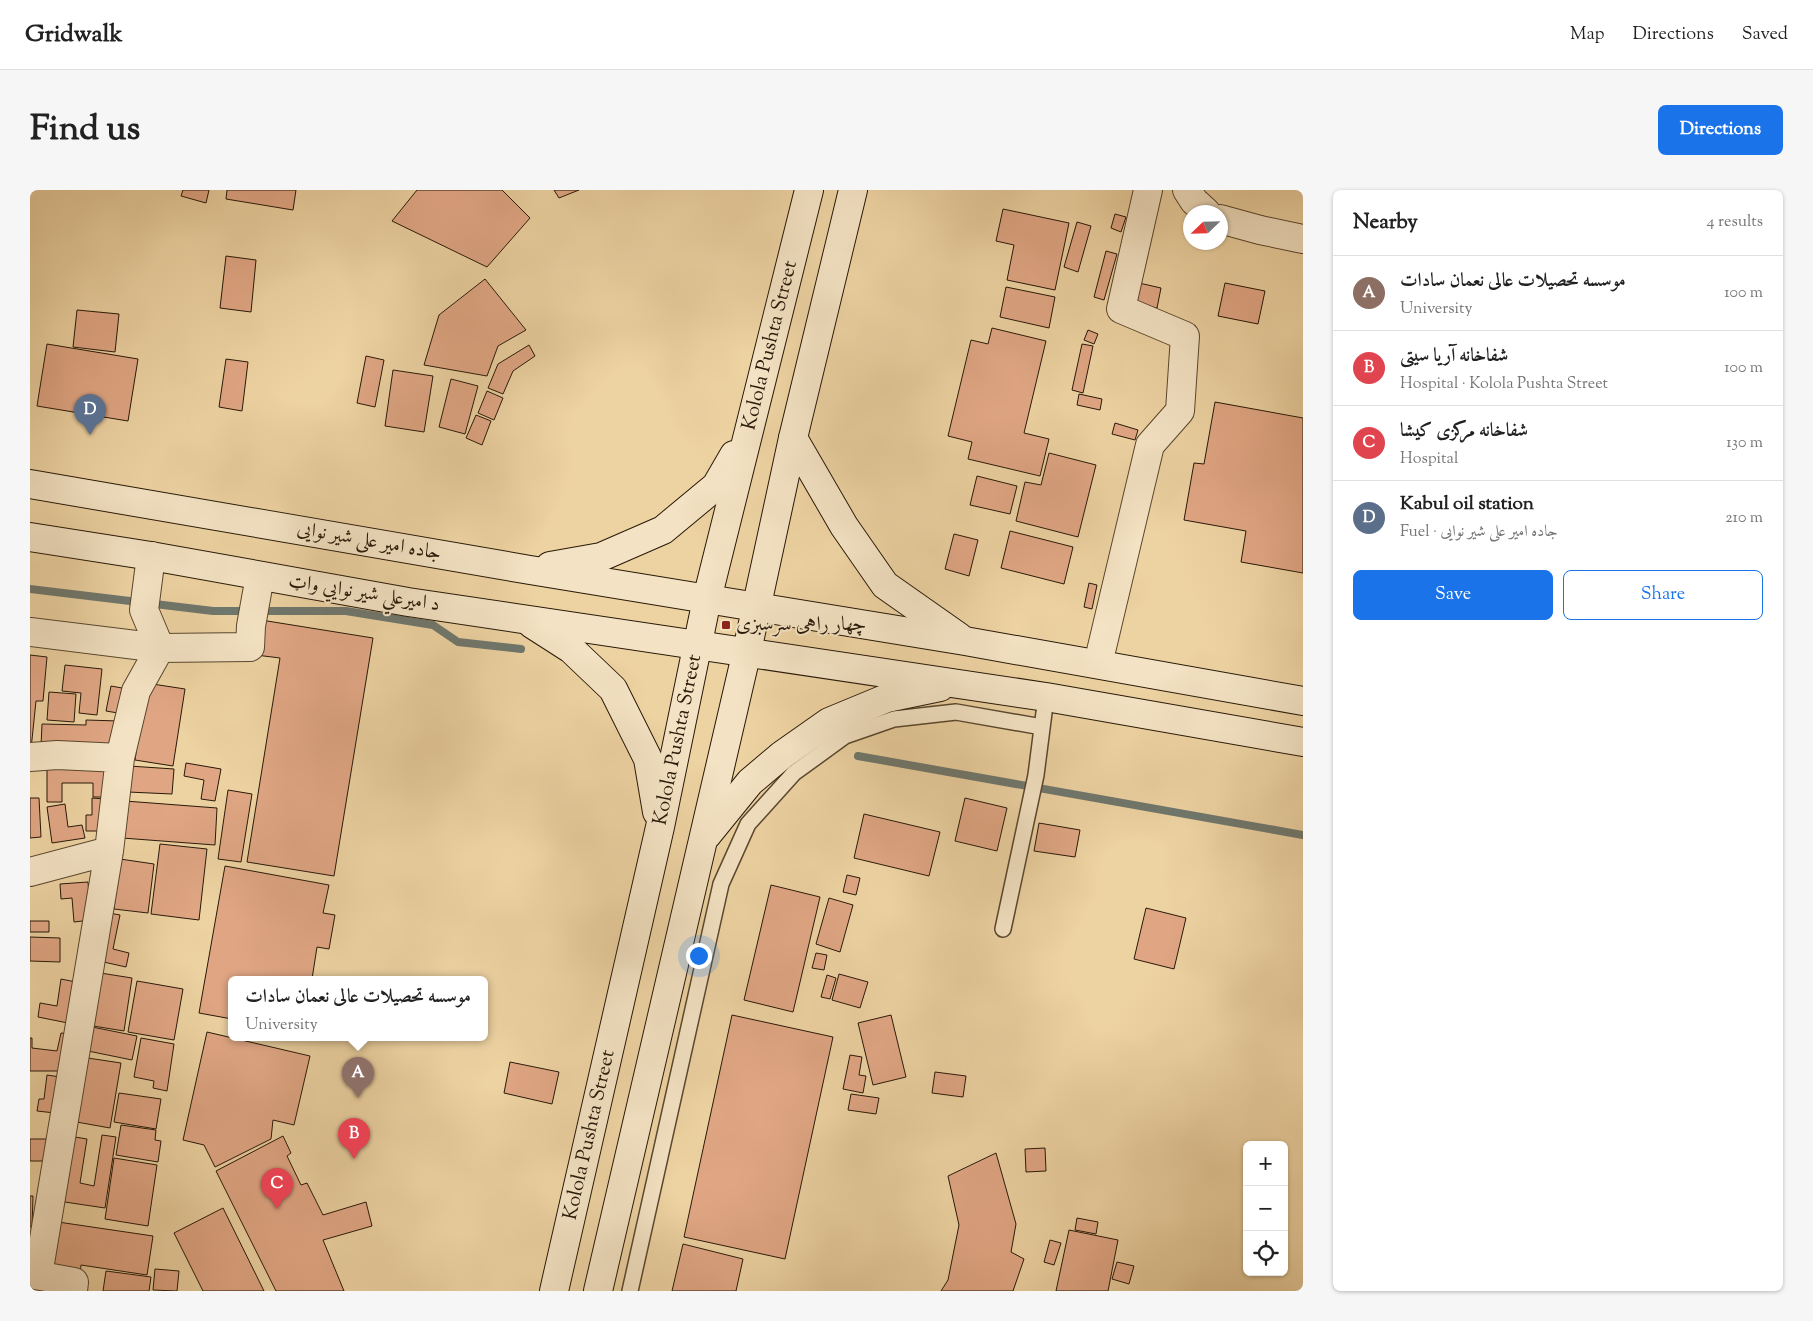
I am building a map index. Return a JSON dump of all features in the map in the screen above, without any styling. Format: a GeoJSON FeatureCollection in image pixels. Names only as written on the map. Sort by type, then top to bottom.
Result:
{"type":"FeatureCollection","features":[{"type":"Feature","properties":{"kind":"main road","name":"Kolola Pushta Street"},"geometry":{"type":"LineString","coordinates":[[554,1291],[660,827],[707,599],[809,190]]}},
{"type":"Feature","properties":{"kind":"main road"},"geometry":{"type":"LineString","coordinates":[[598,1291],[747,651],[793,438],[852,190]]}},
{"type":"Feature","properties":{"kind":"main road"},"geometry":{"type":"LineString","coordinates":[[1098,664],[1150,445],[1180,411],[1185,336],[1120,309],[1148,190]]}},
{"type":"Feature","properties":{"kind":"main road"},"geometry":{"type":"LineString","coordinates":[[1186,190],[1199,205]]}},
{"type":"Feature","properties":{"kind":"main road"},"geometry":{"type":"LineString","coordinates":[[1228,220],[1260,230],[1303,239]]}},
{"type":"Feature","properties":{"kind":"main road"},"geometry":{"type":"LineString","coordinates":[[530,570],[601,556],[662,530],[716,486],[749,430]]}},
{"type":"Feature","properties":{"kind":"main road"},"geometry":{"type":"LineString","coordinates":[[793,438],[844,526],[885,585],[965,641]]}},
{"type":"Feature","properties":{"kind":"main road","name":"جاده امیر علی شیر نوایی"},"geometry":{"type":"LineString","coordinates":[[30,484],[530,570],[965,641],[1303,701]]}},
{"type":"Feature","properties":{"kind":"main road","name":"د امیرعلي شیر نوايي واټ"},"geometry":{"type":"LineString","coordinates":[[30,537],[151,556],[408,602],[1046,697],[1303,742]]}},
{"type":"Feature","properties":{"kind":"main road"},"geometry":{"type":"LineString","coordinates":[[151,556],[144,610],[160,648]]}},
{"type":"Feature","properties":{"kind":"main road"},"geometry":{"type":"LineString","coordinates":[[30,632],[160,648],[250,637],[260,576]]}},
{"type":"Feature","properties":{"kind":"main road"},"geometry":{"type":"LineString","coordinates":[[524,619],[571,649],[613,689],[648,759],[660,827]]}},
{"type":"Feature","properties":{"kind":"main road"},"geometry":{"type":"LineString","coordinates":[[73,1291],[74,1282],[34,1275],[109,851],[120,758],[136,691],[160,648]]}},
{"type":"Feature","properties":{"kind":"main road"},"geometry":{"type":"LineString","coordinates":[[703,840],[750,782],[782,754],[829,722],[887,698],[958,684]]}},
{"type":"Feature","properties":{"kind":"main road"},"geometry":{"type":"LineString","coordinates":[[30,756],[57,755],[120,758]]}},
{"type":"Feature","properties":{"kind":"main road"},"geometry":{"type":"LineString","coordinates":[[30,872],[109,851]]}},
{"type":"Feature","properties":{"kind":"lane"},"geometry":{"type":"LineString","coordinates":[[1003,929],[1036,775],[1046,697]]}},
{"type":"Feature","properties":{"kind":"lane"},"geometry":{"type":"LineString","coordinates":[[630,1291],[721,884],[748,824],[794,773],[845,736],[894,719],[956,712],[1042,727]]}},
{"type":"Feature","properties":{"kind":"building"},"geometry":{"type":"Polygon","coordinates":[[[183,190],[209,190],[206,203],[181,196],[183,190]]]}},
{"type":"Feature","properties":{"kind":"building"},"geometry":{"type":"Polygon","coordinates":[[[227,190],[296,190],[293,210],[226,199],[227,190]]]}},
{"type":"Feature","properties":{"kind":"building"},"geometry":{"type":"Polygon","coordinates":[[[417,190],[502,190],[530,218],[487,267],[392,221],[417,190]]]}},
{"type":"Feature","properties":{"kind":"building"},"geometry":{"type":"Polygon","coordinates":[[[554,190],[579,190],[559,198],[554,190]]]}},
{"type":"Feature","properties":{"kind":"building"},"geometry":{"type":"Polygon","coordinates":[[[1003,209],[1069,223],[1055,290],[1007,280],[1014,245],[996,241],[1003,209]]]}},
{"type":"Feature","properties":{"kind":"building"},"geometry":{"type":"Polygon","coordinates":[[[1115,214],[1126,217],[1121,232],[1111,228],[1115,214]]]}},
{"type":"Feature","properties":{"kind":"building"},"geometry":{"type":"Polygon","coordinates":[[[1077,222],[1091,226],[1078,272],[1064,267],[1077,222]]]}},
{"type":"Feature","properties":{"kind":"building"},"geometry":{"type":"Polygon","coordinates":[[[1106,251],[1117,254],[1104,300],[1094,297],[1106,251]]]}},
{"type":"Feature","properties":{"kind":"building"},"geometry":{"type":"Polygon","coordinates":[[[226,256],[256,260],[251,312],[220,308],[226,256]]]}},
{"type":"Feature","properties":{"kind":"building"},"geometry":{"type":"Polygon","coordinates":[[[485,279],[526,330],[498,346],[487,376],[424,365],[439,315],[485,279]]]}},
{"type":"Feature","properties":{"kind":"building"},"geometry":{"type":"Polygon","coordinates":[[[1139,283],[1161,288],[1157,308],[1135,304],[1139,283]]]}},
{"type":"Feature","properties":{"kind":"building"},"geometry":{"type":"Polygon","coordinates":[[[1225,283],[1265,291],[1258,324],[1218,316],[1225,283]]]}},
{"type":"Feature","properties":{"kind":"building"},"geometry":{"type":"Polygon","coordinates":[[[1006,287],[1055,297],[1049,328],[1000,317],[1006,287]]]}},
{"type":"Feature","properties":{"kind":"building"},"geometry":{"type":"Polygon","coordinates":[[[77,310],[119,314],[115,352],[73,347],[77,310]]]}},
{"type":"Feature","properties":{"kind":"building"},"geometry":{"type":"Polygon","coordinates":[[[992,328],[1046,341],[1024,433],[1049,439],[1040,476],[968,459],[972,442],[948,436],[971,340],[988,344],[992,328]]]}},
{"type":"Feature","properties":{"kind":"building"},"geometry":{"type":"Polygon","coordinates":[[[1088,330],[1098,334],[1094,344],[1084,340],[1088,330]]]}},
{"type":"Feature","properties":{"kind":"building"},"geometry":{"type":"Polygon","coordinates":[[[47,344],[138,359],[128,421],[37,406],[47,344]]]}},
{"type":"Feature","properties":{"kind":"building"},"geometry":{"type":"Polygon","coordinates":[[[1082,344],[1093,346],[1083,393],[1072,390],[1082,344]]]}},
{"type":"Feature","properties":{"kind":"building"},"geometry":{"type":"Polygon","coordinates":[[[529,345],[535,356],[513,371],[503,394],[488,388],[498,364],[529,345]]]}},
{"type":"Feature","properties":{"kind":"building"},"geometry":{"type":"Polygon","coordinates":[[[366,356],[384,360],[375,407],[357,403],[366,356]]]}},
{"type":"Feature","properties":{"kind":"building"},"geometry":{"type":"Polygon","coordinates":[[[226,359],[248,362],[242,411],[219,407],[226,359]]]}},
{"type":"Feature","properties":{"kind":"building"},"geometry":{"type":"Polygon","coordinates":[[[393,370],[433,376],[424,432],[385,426],[393,370]]]}},
{"type":"Feature","properties":{"kind":"building"},"geometry":{"type":"Polygon","coordinates":[[[451,379],[478,386],[465,434],[439,427],[451,379]]]}},
{"type":"Feature","properties":{"kind":"building"},"geometry":{"type":"Polygon","coordinates":[[[487,391],[503,398],[494,420],[478,413],[487,391]]]}},
{"type":"Feature","properties":{"kind":"building"},"geometry":{"type":"Polygon","coordinates":[[[1079,394],[1102,399],[1100,410],[1077,405],[1079,394]]]}},
{"type":"Feature","properties":{"kind":"building"},"geometry":{"type":"Polygon","coordinates":[[[1215,402],[1303,418],[1303,573],[1241,562],[1246,531],[1184,520],[1194,463],[1204,464],[1215,402]]]}},
{"type":"Feature","properties":{"kind":"building"},"geometry":{"type":"Polygon","coordinates":[[[476,415],[491,421],[482,445],[466,438],[476,415]]]}},
{"type":"Feature","properties":{"kind":"building"},"geometry":{"type":"Polygon","coordinates":[[[1115,423],[1138,430],[1135,440],[1112,434],[1115,423]]]}},
{"type":"Feature","properties":{"kind":"building"},"geometry":{"type":"Polygon","coordinates":[[[1049,453],[1096,465],[1078,537],[1016,521],[1025,482],[1041,485],[1049,453]]]}},
{"type":"Feature","properties":{"kind":"building"},"geometry":{"type":"Polygon","coordinates":[[[977,476],[1017,486],[1010,514],[970,505],[977,476]]]}},
{"type":"Feature","properties":{"kind":"building"},"geometry":{"type":"Polygon","coordinates":[[[1010,531],[1073,547],[1064,584],[1001,568],[1010,531]]]}},
{"type":"Feature","properties":{"kind":"building"},"geometry":{"type":"Polygon","coordinates":[[[954,534],[978,540],[969,576],[945,569],[954,534]]]}},
{"type":"Feature","properties":{"kind":"building"},"geometry":{"type":"Polygon","coordinates":[[[1089,583],[1097,585],[1092,609],[1084,607],[1089,583]]]}},
{"type":"Feature","properties":{"kind":"building"},"geometry":{"type":"Polygon","coordinates":[[[261,620],[373,638],[334,876],[247,862],[280,658],[256,655],[261,620]]]}},
{"type":"Feature","properties":{"kind":"building"},"geometry":{"type":"Polygon","coordinates":[[[30,655],[47,657],[43,701],[36,701],[31,749],[30,749],[30,655]]]}},
{"type":"Feature","properties":{"kind":"building"},"geometry":{"type":"Polygon","coordinates":[[[65,665],[102,669],[97,715],[79,713],[81,693],[62,691],[65,665]]]}},
{"type":"Feature","properties":{"kind":"building"},"geometry":{"type":"Polygon","coordinates":[[[146,683],[185,689],[173,766],[135,760],[146,683]]]}},
{"type":"Feature","properties":{"kind":"building"},"geometry":{"type":"Polygon","coordinates":[[[111,686],[122,688],[118,713],[106,711],[111,686]]]}},
{"type":"Feature","properties":{"kind":"building"},"geometry":{"type":"Polygon","coordinates":[[[49,692],[76,694],[74,722],[47,720],[49,692]]]}},
{"type":"Feature","properties":{"kind":"building"},"geometry":{"type":"Polygon","coordinates":[[[86,720],[119,721],[119,748],[41,746],[42,724],[86,725],[86,720]]]}},
{"type":"Feature","properties":{"kind":"building"},"geometry":{"type":"Polygon","coordinates":[[[186,763],[221,769],[215,801],[201,799],[204,780],[184,776],[186,763]]]}},
{"type":"Feature","properties":{"kind":"building"},"geometry":{"type":"Polygon","coordinates":[[[108,765],[108,797],[93,797],[93,783],[62,783],[62,802],[47,802],[47,766],[108,765]]]}},
{"type":"Feature","properties":{"kind":"building"},"geometry":{"type":"Polygon","coordinates":[[[129,766],[174,769],[172,794],[128,792],[129,766]]]}},
{"type":"Feature","properties":{"kind":"building"},"geometry":{"type":"Polygon","coordinates":[[[228,790],[252,794],[241,862],[218,859],[228,790]]]}},
{"type":"Feature","properties":{"kind":"building"},"geometry":{"type":"Polygon","coordinates":[[[30,798],[39,798],[41,837],[30,838],[30,798]]]}},
{"type":"Feature","properties":{"kind":"building"},"geometry":{"type":"Polygon","coordinates":[[[92,798],[105,799],[104,831],[86,831],[86,815],[92,815],[92,798]]]}},
{"type":"Feature","properties":{"kind":"building"},"geometry":{"type":"Polygon","coordinates":[[[965,798],[1007,808],[997,851],[955,841],[965,798]]]}},
{"type":"Feature","properties":{"kind":"building"},"geometry":{"type":"Polygon","coordinates":[[[125,801],[217,808],[215,845],[122,838],[125,801]]]}},
{"type":"Feature","properties":{"kind":"building"},"geometry":{"type":"Polygon","coordinates":[[[65,804],[68,827],[82,825],[85,838],[52,843],[47,807],[65,804]]]}},
{"type":"Feature","properties":{"kind":"building"},"geometry":{"type":"Polygon","coordinates":[[[864,814],[940,832],[929,876],[854,858],[864,814]]]}},
{"type":"Feature","properties":{"kind":"building"},"geometry":{"type":"Polygon","coordinates":[[[1039,823],[1080,830],[1075,857],[1034,851],[1039,823]]]}},
{"type":"Feature","properties":{"kind":"building"},"geometry":{"type":"Polygon","coordinates":[[[160,844],[207,849],[199,920],[151,914],[160,844]]]}},
{"type":"Feature","properties":{"kind":"building"},"geometry":{"type":"Polygon","coordinates":[[[120,859],[154,864],[148,913],[114,909],[120,859]]]}},
{"type":"Feature","properties":{"kind":"building"},"geometry":{"type":"Polygon","coordinates":[[[225,866],[329,885],[323,913],[335,915],[329,949],[317,947],[312,976],[228,976],[228,1018],[199,1013],[225,866]]]}},
{"type":"Feature","properties":{"kind":"building"},"geometry":{"type":"Polygon","coordinates":[[[847,875],[860,878],[856,895],[843,892],[847,875]]]}},
{"type":"Feature","properties":{"kind":"building"},"geometry":{"type":"Polygon","coordinates":[[[88,882],[91,920],[74,922],[72,898],[61,899],[60,884],[88,882]]]}},
{"type":"Feature","properties":{"kind":"building"},"geometry":{"type":"Polygon","coordinates":[[[771,885],[820,897],[793,1012],[744,1000],[771,885]]]}},
{"type":"Feature","properties":{"kind":"building"},"geometry":{"type":"Polygon","coordinates":[[[829,898],[853,905],[840,952],[816,944],[829,898]]]}},
{"type":"Feature","properties":{"kind":"building"},"geometry":{"type":"Polygon","coordinates":[[[1146,908],[1186,918],[1174,969],[1134,959],[1146,908]]]}},
{"type":"Feature","properties":{"kind":"building"},"geometry":{"type":"Polygon","coordinates":[[[109,913],[120,915],[113,949],[129,953],[126,967],[99,961],[109,913]]]}},
{"type":"Feature","properties":{"kind":"building"},"geometry":{"type":"Polygon","coordinates":[[[30,921],[49,921],[49,932],[30,932],[30,921]]]}},
{"type":"Feature","properties":{"kind":"building"},"geometry":{"type":"Polygon","coordinates":[[[30,937],[60,938],[60,962],[30,961],[30,937]]]}},
{"type":"Feature","properties":{"kind":"building"},"geometry":{"type":"Polygon","coordinates":[[[816,953],[827,955],[824,970],[812,968],[816,953]]]}},
{"type":"Feature","properties":{"kind":"building"},"geometry":{"type":"Polygon","coordinates":[[[94,972],[132,978],[124,1031],[87,1025],[94,972]]]}},
{"type":"Feature","properties":{"kind":"building"},"geometry":{"type":"Polygon","coordinates":[[[839,974],[868,982],[860,1008],[832,1000],[839,974]]]}},
{"type":"Feature","properties":{"kind":"building"},"geometry":{"type":"Polygon","coordinates":[[[827,975],[836,978],[830,999],[821,997],[827,975]]]}},
{"type":"Feature","properties":{"kind":"building"},"geometry":{"type":"Polygon","coordinates":[[[61,979],[76,982],[68,1023],[38,1017],[40,1003],[57,1006],[61,979]]]}},
{"type":"Feature","properties":{"kind":"building"},"geometry":{"type":"Polygon","coordinates":[[[137,981],[183,989],[174,1040],[128,1032],[137,981]]]}},
{"type":"Feature","properties":{"kind":"building"},"geometry":{"type":"Polygon","coordinates":[[[732,1015],[833,1037],[785,1259],[684,1237],[732,1015]]]}},
{"type":"Feature","properties":{"kind":"building"},"geometry":{"type":"Polygon","coordinates":[[[891,1015],[906,1077],[873,1085],[858,1023],[891,1015]]]}},
{"type":"Feature","properties":{"kind":"building"},"geometry":{"type":"Polygon","coordinates":[[[92,1027],[137,1036],[132,1060],[88,1051],[92,1027]]]}},
{"type":"Feature","properties":{"kind":"building"},"geometry":{"type":"Polygon","coordinates":[[[207,1032],[228,1037],[228,1041],[246,1041],[310,1056],[294,1125],[273,1120],[271,1139],[215,1167],[204,1145],[183,1140],[207,1032]]]}},
{"type":"Feature","properties":{"kind":"building"},"geometry":{"type":"Polygon","coordinates":[[[61,1033],[70,1034],[63,1071],[30,1071],[30,1038],[32,1038],[32,1048],[57,1051],[61,1033]]]}},
{"type":"Feature","properties":{"kind":"building"},"geometry":{"type":"Polygon","coordinates":[[[141,1038],[174,1044],[167,1091],[153,1088],[154,1081],[134,1077],[141,1038]]]}},
{"type":"Feature","properties":{"kind":"building"},"geometry":{"type":"Polygon","coordinates":[[[850,1055],[862,1057],[859,1075],[866,1076],[863,1093],[843,1089],[850,1055]]]}},
{"type":"Feature","properties":{"kind":"building"},"geometry":{"type":"Polygon","coordinates":[[[81,1057],[121,1063],[110,1128],[71,1121],[81,1057]]]}},
{"type":"Feature","properties":{"kind":"building"},"geometry":{"type":"Polygon","coordinates":[[[510,1062],[559,1072],[552,1104],[504,1093],[510,1062]]]}},
{"type":"Feature","properties":{"kind":"building"},"geometry":{"type":"Polygon","coordinates":[[[935,1072],[966,1076],[963,1097],[932,1093],[935,1072]]]}},
{"type":"Feature","properties":{"kind":"building"},"geometry":{"type":"Polygon","coordinates":[[[47,1075],[60,1077],[55,1113],[37,1111],[39,1099],[44,1099],[47,1075]]]}},
{"type":"Feature","properties":{"kind":"building"},"geometry":{"type":"Polygon","coordinates":[[[119,1093],[161,1099],[156,1129],[114,1122],[119,1093]]]}},
{"type":"Feature","properties":{"kind":"building"},"geometry":{"type":"Polygon","coordinates":[[[851,1094],[879,1098],[876,1114],[848,1110],[851,1094]]]}},
{"type":"Feature","properties":{"kind":"building"},"geometry":{"type":"Polygon","coordinates":[[[121,1125],[156,1130],[155,1140],[161,1141],[158,1162],[116,1155],[121,1125]]]}},
{"type":"Feature","properties":{"kind":"building"},"geometry":{"type":"Polygon","coordinates":[[[102,1135],[116,1137],[105,1208],[58,1201],[69,1136],[87,1139],[80,1183],[94,1186],[102,1135]]]}},
{"type":"Feature","properties":{"kind":"building"},"geometry":{"type":"Polygon","coordinates":[[[283,1136],[291,1153],[287,1156],[301,1185],[307,1183],[323,1215],[366,1202],[372,1226],[323,1240],[344,1291],[276,1291],[216,1171],[283,1136]]]}},
{"type":"Feature","properties":{"kind":"building"},"geometry":{"type":"Polygon","coordinates":[[[30,1139],[47,1139],[47,1161],[30,1161],[30,1139]]]}},
{"type":"Feature","properties":{"kind":"building"},"geometry":{"type":"Polygon","coordinates":[[[1045,1148],[1046,1171],[1026,1172],[1025,1149],[1045,1148]]]}},
{"type":"Feature","properties":{"kind":"building"},"geometry":{"type":"Polygon","coordinates":[[[996,1153],[1016,1224],[1011,1252],[1024,1259],[1013,1291],[941,1291],[948,1280],[959,1225],[948,1176],[996,1153]]]}},
{"type":"Feature","properties":{"kind":"building"},"geometry":{"type":"Polygon","coordinates":[[[114,1158],[157,1165],[148,1226],[105,1219],[114,1158]]]}},
{"type":"Feature","properties":{"kind":"building"},"geometry":{"type":"Polygon","coordinates":[[[30,1196],[33,1196],[32,1227],[30,1227],[30,1196]]]}},
{"type":"Feature","properties":{"kind":"building"},"geometry":{"type":"Polygon","coordinates":[[[223,1208],[264,1291],[203,1291],[174,1233],[223,1208]]]}},
{"type":"Feature","properties":{"kind":"building"},"geometry":{"type":"Polygon","coordinates":[[[1077,1218],[1098,1222],[1096,1234],[1075,1230],[1077,1218]]]}},
{"type":"Feature","properties":{"kind":"building"},"geometry":{"type":"Polygon","coordinates":[[[58,1222],[153,1236],[147,1275],[81,1265],[80,1275],[51,1271],[58,1222]]]}},
{"type":"Feature","properties":{"kind":"building"},"geometry":{"type":"Polygon","coordinates":[[[1069,1230],[1118,1240],[1108,1291],[1056,1291],[1069,1230]]]}},
{"type":"Feature","properties":{"kind":"building"},"geometry":{"type":"Polygon","coordinates":[[[1050,1240],[1061,1243],[1054,1265],[1044,1262],[1050,1240]]]}},
{"type":"Feature","properties":{"kind":"building"},"geometry":{"type":"Polygon","coordinates":[[[683,1244],[743,1259],[736,1291],[672,1291],[683,1244]]]}},
{"type":"Feature","properties":{"kind":"building"},"geometry":{"type":"Polygon","coordinates":[[[1117,1262],[1134,1266],[1129,1284],[1112,1279],[1117,1262]]]}},
{"type":"Feature","properties":{"kind":"building"},"geometry":{"type":"Polygon","coordinates":[[[155,1269],[179,1271],[177,1291],[153,1290],[155,1269]]]}},
{"type":"Feature","properties":{"kind":"building"},"geometry":{"type":"Polygon","coordinates":[[[106,1271],[151,1277],[149,1291],[103,1291],[106,1271]]]}},
{"type":"Feature","properties":{"kind":"waterway"},"geometry":{"type":"LineString","coordinates":[[30,589],[213,611],[346,611],[433,625],[458,642],[521,649]]}},
{"type":"Feature","properties":{"kind":"waterway"},"geometry":{"type":"LineString","coordinates":[[858,756],[1303,835]]}},
{"type":"Feature","properties":{"kind":"place","name":"Kabul oil station"},"geometry":{"type":"Point","coordinates":[90,435]}},
{"type":"Feature","properties":{"kind":"place","name":"چهار راهی سرسبزی"},"geometry":{"type":"Point","coordinates":[726,625]}},
{"type":"Feature","properties":{"kind":"place","name":"موسسه تحصیلات عالی نعمان سادات"},"geometry":{"type":"Point","coordinates":[358,1098]}},
{"type":"Feature","properties":{"kind":"place","name":"شفاخانه آریا سیتی"},"geometry":{"type":"Point","coordinates":[354,1159]}},
{"type":"Feature","properties":{"kind":"place","name":"شفاخانه مرکزی کیشا"},"geometry":{"type":"Point","coordinates":[277,1209]}}]}
